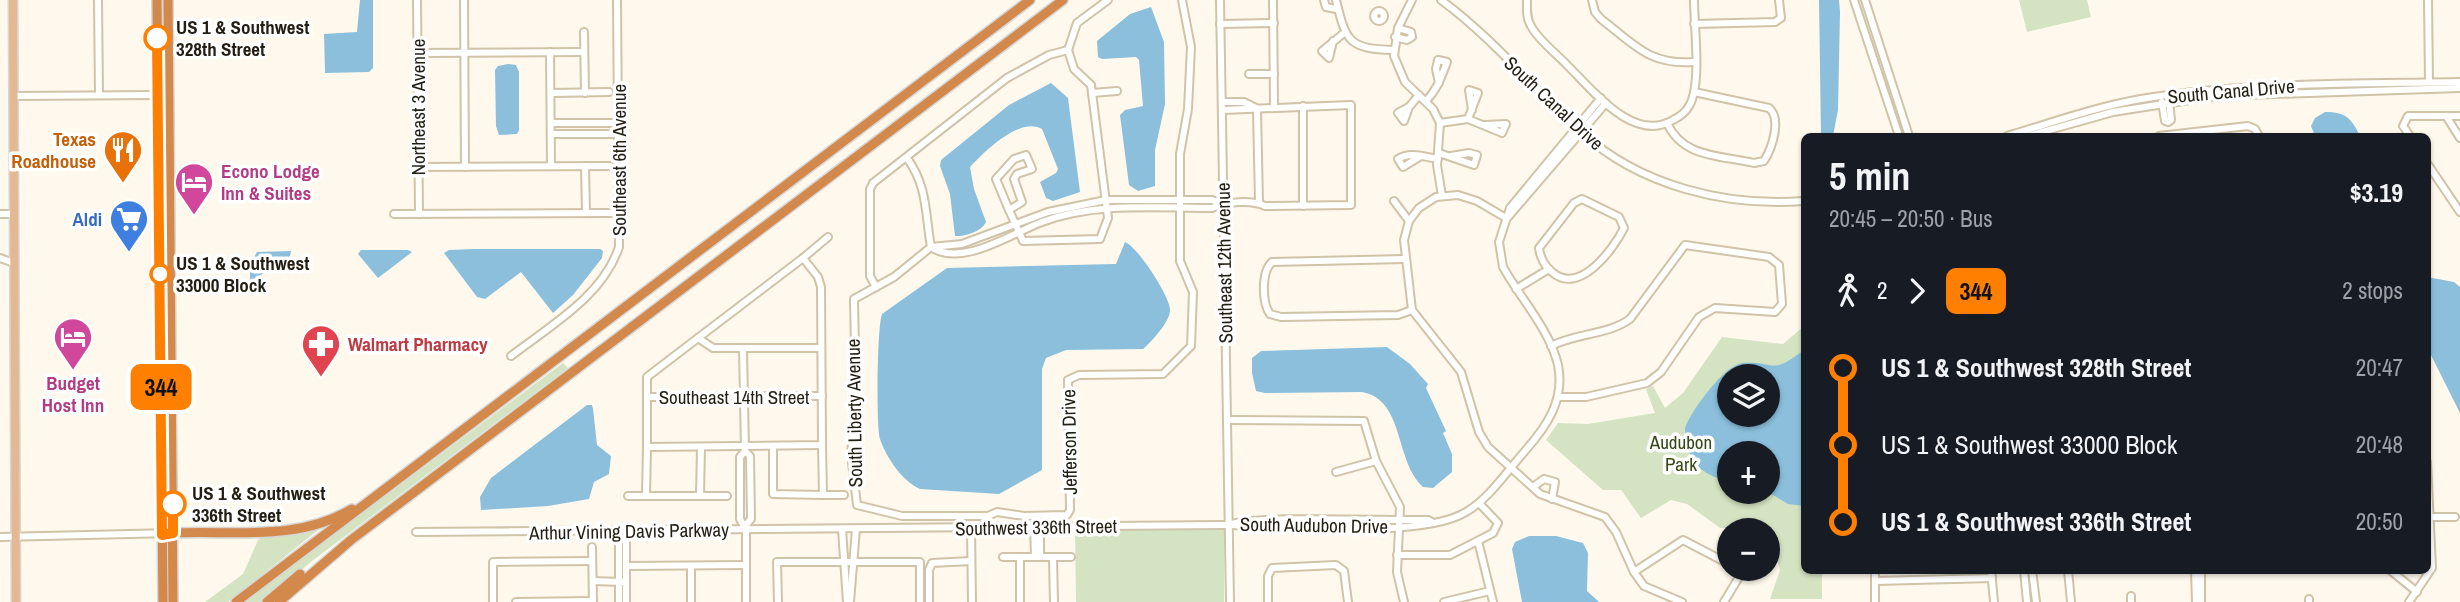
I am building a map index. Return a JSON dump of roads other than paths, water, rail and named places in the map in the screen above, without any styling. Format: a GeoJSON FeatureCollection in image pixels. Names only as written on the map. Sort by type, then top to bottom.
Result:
{"type":"FeatureCollection","features":[{"type":"Feature","properties":{"kind":"highway"},"geometry":{"type":"LineString","coordinates":[[157,0],[168,534],[173,602]]}},
{"type":"Feature","properties":{"kind":"highway"},"geometry":{"type":"LineString","coordinates":[[163,602],[168,534],[173,516],[168,0]]}},
{"type":"Feature","properties":{"kind":"highway"},"geometry":{"type":"LineString","coordinates":[[236,602],[1030,0]]}},
{"type":"Feature","properties":{"kind":"highway"},"geometry":{"type":"LineString","coordinates":[[279,602],[336,552],[1063,0]]}},
{"type":"Feature","properties":{"kind":"highway"},"geometry":{"type":"LineString","coordinates":[[168,534],[294,531],[328,522],[367,504]]}},
{"type":"Feature","properties":{"kind":"highway"},"geometry":{"type":"LineString","coordinates":[[173,516],[183,528],[199,533]]}},
{"type":"Feature","properties":{"kind":"highway"},"geometry":{"type":"LineString","coordinates":[[267,602],[322,558],[336,552]]}},
{"type":"Feature","properties":{"kind":"main road"},"geometry":{"type":"LineString","coordinates":[[13,0],[16,602]]}},
{"type":"Feature","properties":{"kind":"street"},"geometry":{"type":"LineString","coordinates":[[98,0],[99,95]]}},
{"type":"Feature","properties":{"kind":"street","name":"Northeast 3 Avenue"},"geometry":{"type":"LineString","coordinates":[[417,0],[419,214]]}},
{"type":"Feature","properties":{"kind":"street"},"geometry":{"type":"LineString","coordinates":[[464,0],[466,167]]}},
{"type":"Feature","properties":{"kind":"street","name":"Southeast 6th Avenue"},"geometry":{"type":"LineString","coordinates":[[511,356],[580,303],[616,256],[620,237],[617,0]]}},
{"type":"Feature","properties":{"kind":"street"},"geometry":{"type":"LineString","coordinates":[[1009,210],[1022,202],[1014,179],[1017,174],[1032,169],[1026,155],[1014,159],[996,178],[1017,232],[1023,241],[1100,239],[1108,218],[1091,85],[1074,69],[1068,50],[1077,23],[1108,0]]}},
{"type":"Feature","properties":{"kind":"street"},"geometry":{"type":"LineString","coordinates":[[1180,204],[1180,154],[1188,109],[1191,47],[1182,0]]}},
{"type":"Feature","properties":{"kind":"street","name":"Southeast 12th Avenue"},"geometry":{"type":"LineString","coordinates":[[1220,0],[1230,602]]}},
{"type":"Feature","properties":{"kind":"street"},"geometry":{"type":"LineString","coordinates":[[1273,0],[1274,106]]}},
{"type":"Feature","properties":{"kind":"street"},"geometry":{"type":"LineString","coordinates":[[1324,0],[1326,6],[1336,9]]}},
{"type":"Feature","properties":{"kind":"street"},"geometry":{"type":"LineString","coordinates":[[1336,0],[1336,9],[1344,33],[1362,47],[1394,50]]}},
{"type":"Feature","properties":{"kind":"street"},"geometry":{"type":"LineString","coordinates":[[1412,0],[1398,26],[1394,50],[1399,72],[1426,101],[1440,123],[1438,156],[1442,196]]}},
{"type":"Feature","properties":{"kind":"street","name":"South Canal Drive"},"geometry":{"type":"LineString","coordinates":[[1441,0],[1476,29],[1579,130],[1623,162],[1686,189],[1751,201],[1801,201]]}},
{"type":"Feature","properties":{"kind":"street"},"geometry":{"type":"LineString","coordinates":[[1527,0],[1531,27],[1603,100],[1641,125],[1667,123],[1686,111],[1694,92],[1694,0]]}},
{"type":"Feature","properties":{"kind":"street"},"geometry":{"type":"LineString","coordinates":[[1592,0],[1595,12],[1601,19],[1653,58],[1673,63],[1694,62]]}},
{"type":"Feature","properties":{"kind":"street"},"geometry":{"type":"LineString","coordinates":[[1694,24],[1775,22],[1781,18],[1779,0]]}},
{"type":"Feature","properties":{"kind":"street"},"geometry":{"type":"LineString","coordinates":[[1854,0],[1898,133]]}},
{"type":"Feature","properties":{"kind":"street"},"geometry":{"type":"LineString","coordinates":[[1865,0],[1908,133]]}},
{"type":"Feature","properties":{"kind":"street"},"geometry":{"type":"LineString","coordinates":[[2428,0],[2429,82]]}},
{"type":"Feature","properties":{"kind":"street"},"geometry":{"type":"LineString","coordinates":[[1864,30],[1870,17]]}},
{"type":"Feature","properties":{"kind":"street"},"geometry":{"type":"LineString","coordinates":[[1384,18],[1412,32],[1412,37],[1407,40],[1395,37]]}},
{"type":"Feature","properties":{"kind":"street"},"geometry":{"type":"LineString","coordinates":[[1220,24],[1273,23]]}},
{"type":"Feature","properties":{"kind":"street"},"geometry":{"type":"LineString","coordinates":[[584,32],[585,93]]}},
{"type":"Feature","properties":{"kind":"street"},"geometry":{"type":"LineString","coordinates":[[1333,41],[1344,33]]}},
{"type":"Feature","properties":{"kind":"street"},"geometry":{"type":"LineString","coordinates":[[1068,50],[1049,55],[1007,78],[970,104],[873,183],[870,189],[870,276],[877,287],[931,247],[962,244],[1048,212],[1106,200],[1180,204]]}},
{"type":"Feature","properties":{"kind":"street"},"geometry":{"type":"LineString","coordinates":[[550,52],[551,166]]}},
{"type":"Feature","properties":{"kind":"street"},"geometry":{"type":"LineString","coordinates":[[418,53],[584,52]]}},
{"type":"Feature","properties":{"kind":"street"},"geometry":{"type":"LineString","coordinates":[[1248,74],[1274,74]]}},
{"type":"Feature","properties":{"kind":"street"},"geometry":{"type":"LineString","coordinates":[[1879,77],[1891,82]]}},
{"type":"Feature","properties":{"kind":"street","name":"South Canal Drive"},"geometry":{"type":"LineString","coordinates":[[2038,133],[2103,114],[2234,87],[2460,82]]}},
{"type":"Feature","properties":{"kind":"street"},"geometry":{"type":"LineString","coordinates":[[1426,101],[1440,83]]}},
{"type":"Feature","properties":{"kind":"street","name":"South Canal Drive"},"geometry":{"type":"LineString","coordinates":[[2017,133],[2090,111],[2165,100],[2256,93],[2460,88]]}},
{"type":"Feature","properties":{"kind":"street"},"geometry":{"type":"LineString","coordinates":[[1092,93],[1117,91]]}},
{"type":"Feature","properties":{"kind":"street"},"geometry":{"type":"LineString","coordinates":[[551,93],[609,92]]}},
{"type":"Feature","properties":{"kind":"street"},"geometry":{"type":"LineString","coordinates":[[1667,123],[1674,139],[1690,149],[1754,163],[1764,161],[1769,153],[1776,119],[1774,112],[1769,108],[1694,92]]}},
{"type":"Feature","properties":{"kind":"street"},"geometry":{"type":"LineString","coordinates":[[13,96],[159,94]]}},
{"type":"Feature","properties":{"kind":"street"},"geometry":{"type":"LineString","coordinates":[[1409,107],[1419,96]]}},
{"type":"Feature","properties":{"kind":"street"},"geometry":{"type":"LineString","coordinates":[[1603,100],[1506,218],[1468,197],[1442,196],[1424,204],[1409,222],[1404,236],[1412,310],[1461,372],[1479,432],[1488,447],[1533,487],[1552,499],[1605,517],[1616,532],[1634,572],[1644,586],[1682,602]]}},
{"type":"Feature","properties":{"kind":"street"},"geometry":{"type":"LineString","coordinates":[[907,158],[917,173],[926,196],[931,247],[938,252],[956,254],[977,249],[1071,213],[1212,200],[1223,204],[1351,205],[1351,105],[1274,106],[1257,109],[1244,102],[1222,106]]}},
{"type":"Feature","properties":{"kind":"street"},"geometry":{"type":"LineString","coordinates":[[1303,106],[1303,206]]}},
{"type":"Feature","properties":{"kind":"street"},"geometry":{"type":"LineString","coordinates":[[1257,109],[1259,203]]}},
{"type":"Feature","properties":{"kind":"street"},"geometry":{"type":"LineString","coordinates":[[1468,119],[1472,110]]}},
{"type":"Feature","properties":{"kind":"street"},"geometry":{"type":"LineString","coordinates":[[2408,133],[2403,126],[2403,120],[2408,116],[2460,116]]}},
{"type":"Feature","properties":{"kind":"street"},"geometry":{"type":"LineString","coordinates":[[2446,116],[2460,138]]}},
{"type":"Feature","properties":{"kind":"street"},"geometry":{"type":"LineString","coordinates":[[1440,123],[1468,119],[1484,125]]}},
{"type":"Feature","properties":{"kind":"street"},"geometry":{"type":"LineString","coordinates":[[565,123],[565,134]]}},
{"type":"Feature","properties":{"kind":"street"},"geometry":{"type":"LineString","coordinates":[[551,124],[620,123]]}},
{"type":"Feature","properties":{"kind":"street"},"geometry":{"type":"LineString","coordinates":[[2180,133],[2215,128],[2253,127],[2257,133]]}},
{"type":"Feature","properties":{"kind":"street"},"geometry":{"type":"LineString","coordinates":[[551,134],[620,134]]}},
{"type":"Feature","properties":{"kind":"street"},"geometry":{"type":"LineString","coordinates":[[1421,156],[1451,156]]}},
{"type":"Feature","properties":{"kind":"street"},"geometry":{"type":"LineString","coordinates":[[585,166],[586,213]]}},
{"type":"Feature","properties":{"kind":"street"},"geometry":{"type":"LineString","coordinates":[[418,167],[610,166]]}},
{"type":"Feature","properties":{"kind":"street"},"geometry":{"type":"LineString","coordinates":[[2431,169],[2460,212]]}},
{"type":"Feature","properties":{"kind":"street"},"geometry":{"type":"LineString","coordinates":[[1578,200],[1592,201],[1622,220],[1624,228],[1619,237],[1583,276],[1564,278],[1549,269],[1539,253],[1540,244],[1578,200]]}},
{"type":"Feature","properties":{"kind":"street"},"geometry":{"type":"LineString","coordinates":[[1394,201],[1409,222]]}},
{"type":"Feature","properties":{"kind":"street","name":"Jefferson Drive"},"geometry":{"type":"LineString","coordinates":[[1006,512],[1024,516],[1069,513],[1068,380],[1079,375],[1163,374],[1191,345],[1193,292],[1180,261],[1180,204]]}},
{"type":"Feature","properties":{"kind":"street"},"geometry":{"type":"LineString","coordinates":[[394,214],[611,213]]}},
{"type":"Feature","properties":{"kind":"street"},"geometry":{"type":"LineString","coordinates":[[0,214],[14,214]]}},
{"type":"Feature","properties":{"kind":"street","name":"South Audubon Drive"},"geometry":{"type":"LineString","coordinates":[[1230,525],[1434,523],[1462,514],[1479,503],[1546,426],[1558,397],[1559,371],[1551,346],[1499,255],[1500,236],[1506,218]]}},
{"type":"Feature","properties":{"kind":"street"},"geometry":{"type":"LineString","coordinates":[[646,496],[647,377],[828,237]]}},
{"type":"Feature","properties":{"kind":"street"},"geometry":{"type":"LineString","coordinates":[[1551,346],[1572,337],[1624,323],[1634,314],[1685,244],[1769,257],[1777,261],[1780,268],[1782,304],[1779,310],[1770,313],[1715,307],[1699,317],[1661,372],[1647,383],[1586,397],[1558,397]]}},
{"type":"Feature","properties":{"kind":"street"},"geometry":{"type":"LineString","coordinates":[[0,257],[14,252]]}},
{"type":"Feature","properties":{"kind":"street"},"geometry":{"type":"LineString","coordinates":[[0,257],[14,263]]}},
{"type":"Feature","properties":{"kind":"street"},"geometry":{"type":"LineString","coordinates":[[803,258],[818,277],[821,287],[823,495]]}},
{"type":"Feature","properties":{"kind":"street"},"geometry":{"type":"LineString","coordinates":[[1405,259],[1272,262],[1266,272],[1267,310],[1272,315],[1398,315],[1412,310]]}},
{"type":"Feature","properties":{"kind":"street"},"geometry":{"type":"LineString","coordinates":[[1517,289],[1549,269]]}},
{"type":"Feature","properties":{"kind":"street","name":"South Liberty Avenue"},"geometry":{"type":"LineString","coordinates":[[877,287],[854,299],[852,306],[856,393],[851,454],[857,505],[902,516],[988,516],[1006,512]]}},
{"type":"Feature","properties":{"kind":"street"},"geometry":{"type":"LineString","coordinates":[[698,338],[713,348],[821,348]]}},
{"type":"Feature","properties":{"kind":"street"},"geometry":{"type":"LineString","coordinates":[[743,348],[745,448],[740,457],[740,519],[746,527]]}},
{"type":"Feature","properties":{"kind":"street","name":"Southeast 14th Street"},"geometry":{"type":"LineString","coordinates":[[647,397],[822,396]]}},
{"type":"Feature","properties":{"kind":"street"},"geometry":{"type":"LineString","coordinates":[[1229,420],[1362,420],[1367,427],[1376,461],[1400,505],[1397,578],[1404,602]]}},
{"type":"Feature","properties":{"kind":"street"},"geometry":{"type":"LineString","coordinates":[[647,447],[745,448],[822,445]]}},
{"type":"Feature","properties":{"kind":"street"},"geometry":{"type":"LineString","coordinates":[[700,496],[701,446]]}},
{"type":"Feature","properties":{"kind":"street"},"geometry":{"type":"LineString","coordinates":[[773,446],[773,494],[844,495]]}},
{"type":"Feature","properties":{"kind":"street"},"geometry":{"type":"LineString","coordinates":[[745,448],[750,456],[751,472],[751,519],[746,527],[746,602]]}},
{"type":"Feature","properties":{"kind":"street"},"geometry":{"type":"LineString","coordinates":[[1336,472],[1376,461]]}},
{"type":"Feature","properties":{"kind":"street"},"geometry":{"type":"LineString","coordinates":[[740,472],[751,472]]}},
{"type":"Feature","properties":{"kind":"street"},"geometry":{"type":"LineString","coordinates":[[1533,487],[1544,479],[1556,482],[1552,499]]}},
{"type":"Feature","properties":{"kind":"street"},"geometry":{"type":"LineString","coordinates":[[628,496],[727,496]]}},
{"type":"Feature","properties":{"kind":"street"},"geometry":{"type":"LineString","coordinates":[[1397,555],[1450,555],[1493,533],[1498,526],[1479,503]]}},
{"type":"Feature","properties":{"kind":"street"},"geometry":{"type":"LineString","coordinates":[[1006,512],[1007,527]]}},
{"type":"Feature","properties":{"kind":"street"},"geometry":{"type":"LineString","coordinates":[[2431,517],[2455,517]]}},
{"type":"Feature","properties":{"kind":"street","name":"Southwest 336th Street"},"geometry":{"type":"LineString","coordinates":[[842,529],[1230,525]]}},
{"type":"Feature","properties":{"kind":"street","name":"Arthur Vining Davis Parkway"},"geometry":{"type":"LineString","coordinates":[[416,532],[622,531],[746,527],[842,529]]}},
{"type":"Feature","properties":{"kind":"street"},"geometry":{"type":"LineString","coordinates":[[1037,527],[1037,557]]}},
{"type":"Feature","properties":{"kind":"street"},"geometry":{"type":"LineString","coordinates":[[849,602],[853,589],[856,528]]}},
{"type":"Feature","properties":{"kind":"street"},"geometry":{"type":"LineString","coordinates":[[971,528],[972,602]]}},
{"type":"Feature","properties":{"kind":"street"},"geometry":{"type":"LineString","coordinates":[[842,529],[844,588],[849,602]]}},
{"type":"Feature","properties":{"kind":"street"},"geometry":{"type":"LineString","coordinates":[[619,602],[626,566],[622,531]]}},
{"type":"Feature","properties":{"kind":"street"},"geometry":{"type":"LineString","coordinates":[[622,531],[626,602]]}},
{"type":"Feature","properties":{"kind":"street"},"geometry":{"type":"LineString","coordinates":[[0,537],[168,534]]}},
{"type":"Feature","properties":{"kind":"street"},"geometry":{"type":"LineString","coordinates":[[1634,572],[1683,540],[1717,558]]}},
{"type":"Feature","properties":{"kind":"street"},"geometry":{"type":"LineString","coordinates":[[1478,541],[1493,602]]}},
{"type":"Feature","properties":{"kind":"street"},"geometry":{"type":"LineString","coordinates":[[516,602],[593,602],[592,547]]}},
{"type":"Feature","properties":{"kind":"street"},"geometry":{"type":"LineString","coordinates":[[2431,552],[2431,571]]}},
{"type":"Feature","properties":{"kind":"street"},"geometry":{"type":"LineString","coordinates":[[1003,557],[1071,556]]}},
{"type":"Feature","properties":{"kind":"street"},"geometry":{"type":"LineString","coordinates":[[1020,557],[1020,602]]}},
{"type":"Feature","properties":{"kind":"street"},"geometry":{"type":"LineString","coordinates":[[1053,557],[1054,602]]}},
{"type":"Feature","properties":{"kind":"street"},"geometry":{"type":"LineString","coordinates":[[493,602],[493,562],[593,561]]}},
{"type":"Feature","properties":{"kind":"street"},"geometry":{"type":"LineString","coordinates":[[929,602],[929,570],[932,563],[971,561]]}},
{"type":"Feature","properties":{"kind":"street"},"geometry":{"type":"LineString","coordinates":[[778,602],[777,562],[920,562],[920,602]]}},
{"type":"Feature","properties":{"kind":"street"},"geometry":{"type":"LineString","coordinates":[[626,566],[746,565]]}},
{"type":"Feature","properties":{"kind":"street"},"geometry":{"type":"LineString","coordinates":[[1268,602],[1268,576],[1272,568],[1336,565],[1344,571],[1348,602]]}},
{"type":"Feature","properties":{"kind":"street"},"geometry":{"type":"LineString","coordinates":[[691,566],[691,602]]}},
{"type":"Feature","properties":{"kind":"street"},"geometry":{"type":"LineString","coordinates":[[1875,574],[1875,602]]}},
{"type":"Feature","properties":{"kind":"street"},"geometry":{"type":"LineString","coordinates":[[1875,580],[1991,574],[1994,602]]}},
{"type":"Feature","properties":{"kind":"street"},"geometry":{"type":"LineString","coordinates":[[2024,574],[2027,602]]}},
{"type":"Feature","properties":{"kind":"street"},"geometry":{"type":"LineString","coordinates":[[2032,574],[2035,602]]}},
{"type":"Feature","properties":{"kind":"street"},"geometry":{"type":"LineString","coordinates":[[2068,574],[2071,602]]}},
{"type":"Feature","properties":{"kind":"street"},"geometry":{"type":"LineString","coordinates":[[2195,574],[2196,602]]}},
{"type":"Feature","properties":{"kind":"street"},"geometry":{"type":"LineString","coordinates":[[2201,574],[2201,602]]}},
{"type":"Feature","properties":{"kind":"street"},"geometry":{"type":"LineString","coordinates":[[2395,574],[2417,592]]}},
{"type":"Feature","properties":{"kind":"street"},"geometry":{"type":"LineString","coordinates":[[2409,602],[2429,574]]}},
{"type":"Feature","properties":{"kind":"street"},"geometry":{"type":"LineString","coordinates":[[593,581],[623,582]]}},
{"type":"Feature","properties":{"kind":"street"},"geometry":{"type":"LineString","coordinates":[[1724,602],[1733,581]]}},
{"type":"Feature","properties":{"kind":"street"},"geometry":{"type":"LineString","coordinates":[[844,588],[853,589]]}},
{"type":"Feature","properties":{"kind":"street"},"geometry":{"type":"LineString","coordinates":[[1444,602],[1490,591]]}},
{"type":"Feature","properties":{"kind":"water"},"geometry":{"type":"Polygon","coordinates":[[[360,0],[373,0],[373,68],[369,72],[325,73],[324,34],[357,32],[360,0]]]}},
{"type":"Feature","properties":{"kind":"water"},"geometry":{"type":"Polygon","coordinates":[[[1819,0],[1839,0],[1838,110],[1834,133],[1821,133],[1819,0]]]}},
{"type":"Feature","properties":{"kind":"water"},"geometry":{"type":"Polygon","coordinates":[[[1151,7],[1164,42],[1165,104],[1155,150],[1155,186],[1138,191],[1129,185],[1120,115],[1125,110],[1143,106],[1139,60],[1136,57],[1102,59],[1098,57],[1097,41],[1130,14],[1151,7]]]}},
{"type":"Feature","properties":{"kind":"water"},"geometry":{"type":"Polygon","coordinates":[[[516,65],[519,72],[519,130],[517,134],[499,135],[496,126],[495,70],[498,66],[516,65]]]}},
{"type":"Feature","properties":{"kind":"water"},"geometry":{"type":"Polygon","coordinates":[[[1051,83],[1068,98],[1080,192],[1053,201],[1046,198],[1040,182],[1058,169],[1042,129],[1023,127],[1003,138],[970,167],[974,189],[986,222],[973,233],[955,236],[950,194],[940,166],[941,160],[1009,105],[1051,83]]]}},
{"type":"Feature","properties":{"kind":"water"},"geometry":{"type":"Polygon","coordinates":[[[2325,112],[2338,113],[2347,117],[2358,133],[2314,133],[2311,126],[2315,118],[2325,112]]]}},
{"type":"Feature","properties":{"kind":"water"},"geometry":{"type":"Polygon","coordinates":[[[1125,242],[1137,252],[1158,283],[1168,302],[1169,314],[1160,331],[1143,349],[1066,350],[1046,358],[1042,369],[1042,470],[999,494],[920,489],[907,480],[891,461],[880,439],[878,376],[882,314],[947,268],[1116,264],[1125,242]]]}},
{"type":"Feature","properties":{"kind":"water"},"geometry":{"type":"Polygon","coordinates":[[[361,250],[412,252],[378,278],[358,254],[361,250]]]}},
{"type":"Feature","properties":{"kind":"water"},"geometry":{"type":"Polygon","coordinates":[[[449,250],[603,251],[602,258],[573,295],[553,313],[521,272],[485,299],[477,297],[444,253],[449,250]]]}},
{"type":"Feature","properties":{"kind":"water"},"geometry":{"type":"Polygon","coordinates":[[[291,251],[290,256],[250,282],[250,265],[257,252],[291,251]]]}},
{"type":"Feature","properties":{"kind":"water"},"geometry":{"type":"Polygon","coordinates":[[[2431,278],[2454,282],[2460,287],[2460,413],[2431,355],[2431,278]]]}},
{"type":"Feature","properties":{"kind":"water"},"geometry":{"type":"Polygon","coordinates":[[[1387,347],[1410,364],[1428,384],[1426,388],[1446,431],[1443,433],[1452,454],[1452,472],[1433,488],[1423,487],[1414,475],[1393,418],[1386,406],[1376,397],[1362,392],[1256,391],[1252,358],[1261,351],[1387,347]]]}},
{"type":"Feature","properties":{"kind":"water"},"geometry":{"type":"Polygon","coordinates":[[[1801,352],[1801,506],[1788,504],[1780,499],[1780,441],[1717,441],[1717,478],[1696,464],[1686,439],[1685,428],[1694,411],[1717,381],[1717,427],[1780,427],[1780,364],[1801,352]]]}},
{"type":"Feature","properties":{"kind":"water"},"geometry":{"type":"Polygon","coordinates":[[[587,405],[592,405],[597,445],[611,456],[609,474],[594,482],[589,499],[548,506],[481,510],[480,497],[491,478],[587,405]]]}},
{"type":"Feature","properties":{"kind":"water"},"geometry":{"type":"Polygon","coordinates":[[[1529,536],[1556,536],[1583,543],[1588,553],[1587,591],[1599,602],[1522,602],[1512,549],[1515,542],[1529,536]]]}},
{"type":"Feature","properties":{"kind":"place","name":"US 1 & Southwest 328th Street"},"geometry":{"type":"Point","coordinates":[157,38]}},
{"type":"Feature","properties":{"kind":"place","name":"Texas Roadhouse"},"geometry":{"type":"Point","coordinates":[123,184]}},
{"type":"Feature","properties":{"kind":"place","name":"Econo Lodge Inn & Suites"},"geometry":{"type":"Point","coordinates":[194,216]}},
{"type":"Feature","properties":{"kind":"place","name":"Aldi"},"geometry":{"type":"Point","coordinates":[129,253]}},
{"type":"Feature","properties":{"kind":"place","name":"US 1 & Southwest 33000 Block"},"geometry":{"type":"Point","coordinates":[160,274]}},
{"type":"Feature","properties":{"kind":"place","name":"Budget Host Inn"},"geometry":{"type":"Point","coordinates":[73,371]}},
{"type":"Feature","properties":{"kind":"place","name":"Walmart Pharmacy"},"geometry":{"type":"Point","coordinates":[321,378]}},
{"type":"Feature","properties":{"kind":"place","name":"US 1 & Southwest 336th Street"},"geometry":{"type":"Point","coordinates":[173,504]}},
{"type":"Feature","properties":{"kind":"park label","name":"Audubon Park"},"geometry":{"type":"Point","coordinates":[1681,453]}}]}
